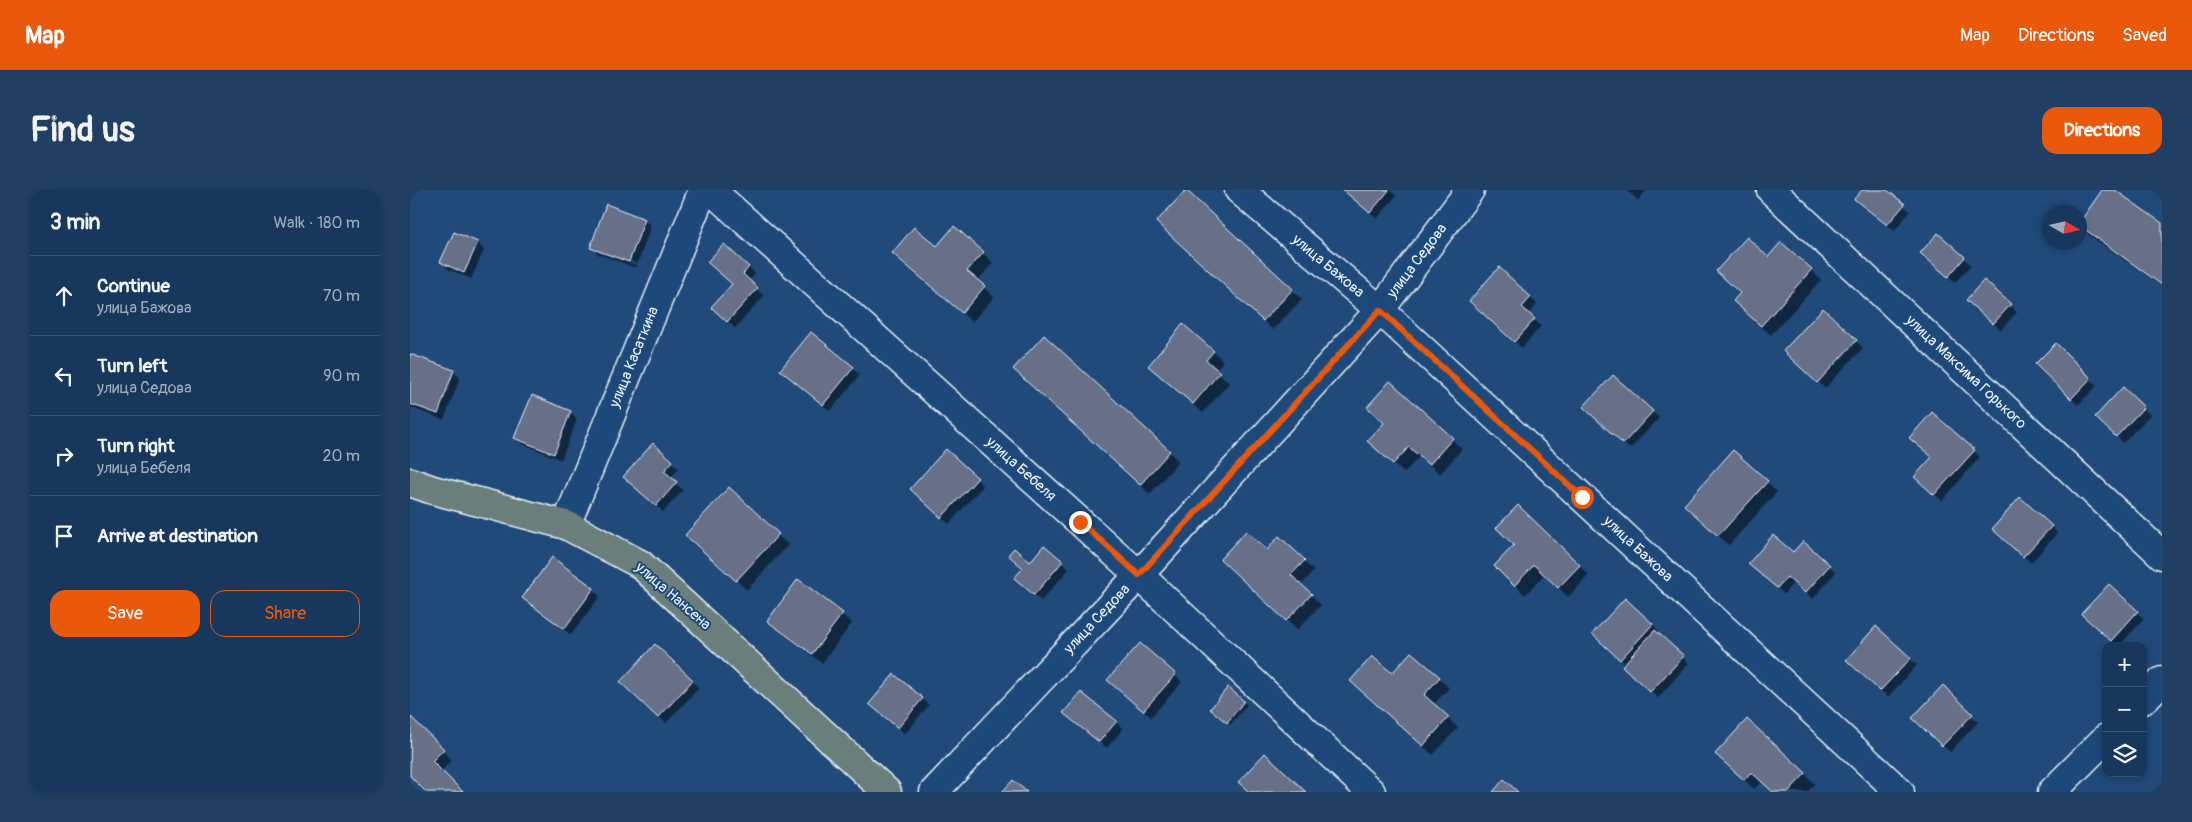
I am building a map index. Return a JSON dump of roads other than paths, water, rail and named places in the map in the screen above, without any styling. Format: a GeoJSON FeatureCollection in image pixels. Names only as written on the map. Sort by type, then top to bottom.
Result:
{"type":"FeatureCollection","features":[{"type":"Feature","properties":{"kind":"main road","name":"улица Нансена"},"geometry":{"type":"LineString","coordinates":[[410,482],[433,490],[566,525],[640,564],[888,792]]}},
{"type":"Feature","properties":{"kind":"street","name":"улица Касаткина"},"geometry":{"type":"LineString","coordinates":[[566,525],[702,190]]}},
{"type":"Feature","properties":{"kind":"street","name":"улица Бебеля"},"geometry":{"type":"LineString","coordinates":[[711,190],[1139,575],[1371,792]]}},
{"type":"Feature","properties":{"kind":"street","name":"улица Бажова"},"geometry":{"type":"LineString","coordinates":[[1239,190],[1380,310],[1900,792]]}},
{"type":"Feature","properties":{"kind":"street","name":"улица Седова"},"geometry":{"type":"LineString","coordinates":[[934,792],[1139,575],[1380,310],[1470,190]]}},
{"type":"Feature","properties":{"kind":"street","name":"улица Максима Горького"},"geometry":{"type":"LineString","coordinates":[[1771,190],[2162,555]]}},
{"type":"Feature","properties":{"kind":"street"},"geometry":{"type":"LineString","coordinates":[[2147,696],[2162,681]]}},
{"type":"Feature","properties":{"kind":"street"},"geometry":{"type":"LineString","coordinates":[[2052,792],[2102,742]]}}]}
